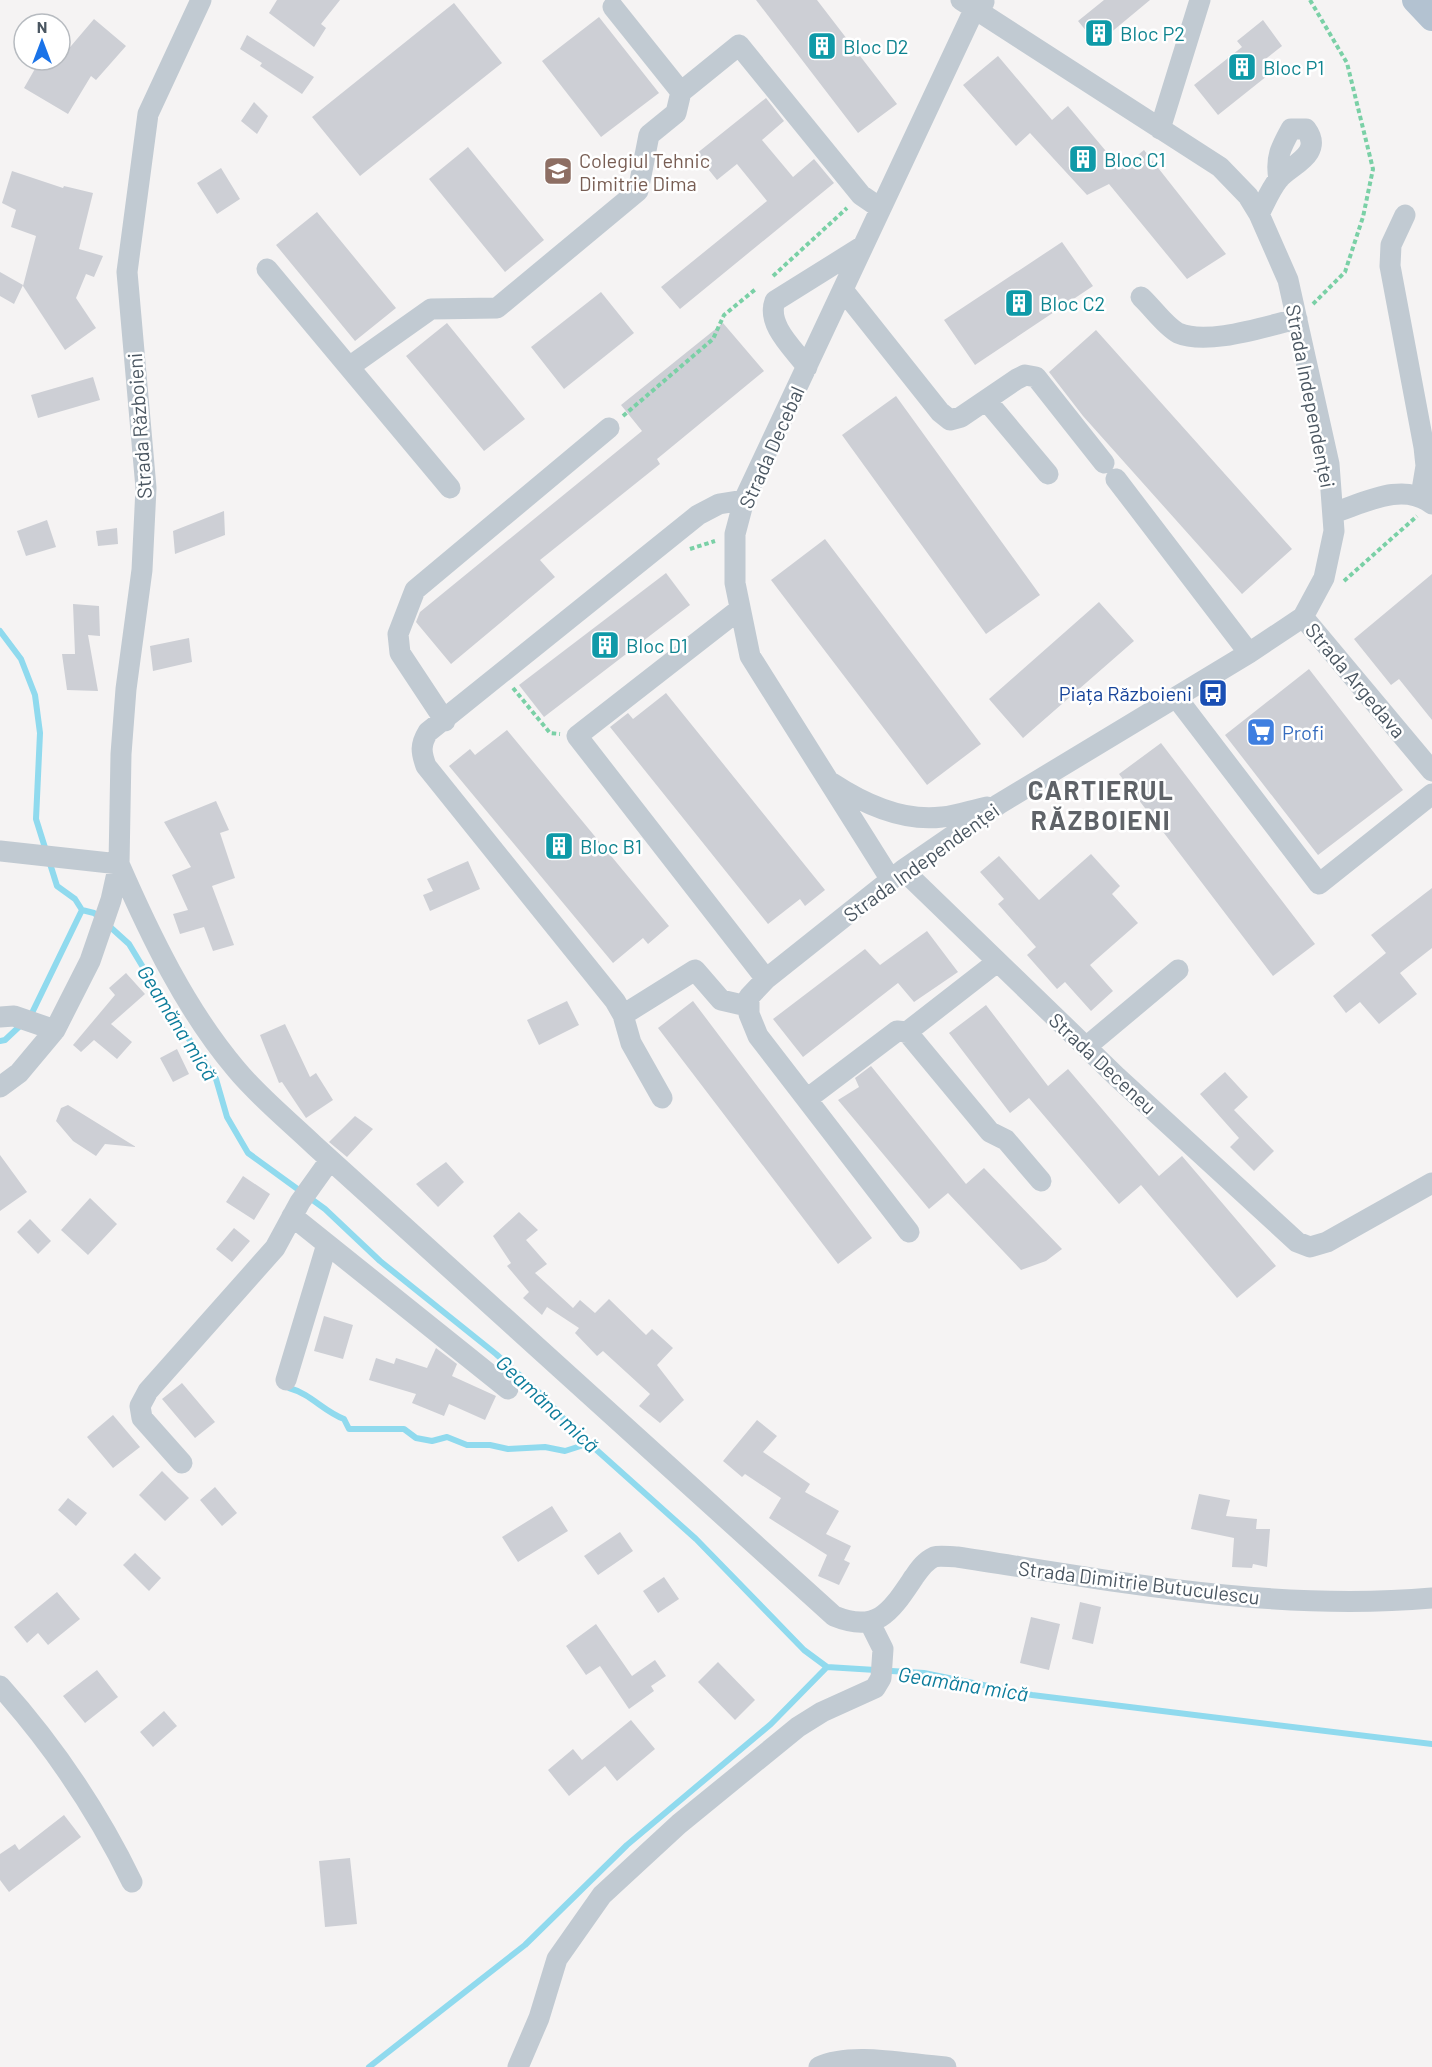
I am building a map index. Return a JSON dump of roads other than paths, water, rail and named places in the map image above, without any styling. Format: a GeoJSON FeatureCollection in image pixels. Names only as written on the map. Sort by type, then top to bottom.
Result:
{"type":"FeatureCollection","features":[{"type":"Feature","properties":{"kind":"main road"},"geometry":{"type":"LineString","coordinates":[[1415,0],[1432,18]]}},
{"type":"Feature","properties":{"kind":"street","name":"Strada Războieni"},"geometry":{"type":"LineString","coordinates":[[119,864],[122,743],[142,570],[146,488],[127,273],[148,114],[201,0]]}},
{"type":"Feature","properties":{"kind":"street"},"geometry":{"type":"LineString","coordinates":[[1161,129],[1200,0]]}},
{"type":"Feature","properties":{"kind":"street","name":"Strada Independenței"},"geometry":{"type":"LineString","coordinates":[[747,1006],[749,997],[766,979],[897,875],[999,804],[1250,653],[1303,616],[1324,578],[1334,531],[1329,464],[1288,280],[1259,214],[1248,196],[1220,168],[974,3]]}},
{"type":"Feature","properties":{"kind":"street","name":"Strada Decebal"},"geometry":{"type":"LineString","coordinates":[[897,875],[825,777],[750,656],[735,583],[735,534],[744,500],[974,3]]}},
{"type":"Feature","properties":{"kind":"street"},"geometry":{"type":"LineString","coordinates":[[613,7],[681,92]]}},
{"type":"Feature","properties":{"kind":"street"},"geometry":{"type":"LineString","coordinates":[[349,368],[431,309],[497,308],[638,191],[649,135],[676,112],[681,92],[739,45],[861,195],[880,208]]}},
{"type":"Feature","properties":{"kind":"street"},"geometry":{"type":"LineString","coordinates":[[1259,214],[1279,178]]}},
{"type":"Feature","properties":{"kind":"street"},"geometry":{"type":"LineString","coordinates":[[1332,513],[1398,492],[1428,502],[1424,447],[1390,266],[1391,245],[1405,216]]}},
{"type":"Feature","properties":{"kind":"street"},"geometry":{"type":"LineString","coordinates":[[807,367],[773,320],[772,309],[775,302],[863,246]]}},
{"type":"Feature","properties":{"kind":"street"},"geometry":{"type":"LineString","coordinates":[[267,269],[450,488]]}},
{"type":"Feature","properties":{"kind":"street"},"geometry":{"type":"LineString","coordinates":[[843,290],[940,412],[950,420],[961,417],[1025,375],[1036,378],[1250,653]]}},
{"type":"Feature","properties":{"kind":"street"},"geometry":{"type":"LineString","coordinates":[[1141,297],[1177,332],[1197,337],[1221,336],[1297,319]]}},
{"type":"Feature","properties":{"kind":"street"},"geometry":{"type":"LineString","coordinates":[[987,400],[1048,474]]}},
{"type":"Feature","properties":{"kind":"street"},"geometry":{"type":"LineString","coordinates":[[445,721],[400,653],[398,634],[415,590],[609,428]]}},
{"type":"Feature","properties":{"kind":"street"},"geometry":{"type":"LineString","coordinates":[[662,1098],[631,1043],[623,1015],[615,1001],[426,766],[421,752],[422,741],[428,732],[445,721],[698,515],[719,504],[744,500]]}},
{"type":"Feature","properties":{"kind":"street"},"geometry":{"type":"LineString","coordinates":[[741,609],[577,736],[766,979]]}},
{"type":"Feature","properties":{"kind":"street","name":"Strada Argedava"},"geometry":{"type":"LineString","coordinates":[[1303,616],[1432,771]]}},
{"type":"Feature","properties":{"kind":"street"},"geometry":{"type":"LineString","coordinates":[[1176,697],[1319,884],[1432,794]]}},
{"type":"Feature","properties":{"kind":"street"},"geometry":{"type":"LineString","coordinates":[[825,777],[850,795],[885,811],[913,816],[941,818],[999,804]]}},
{"type":"Feature","properties":{"kind":"street"},"geometry":{"type":"LineString","coordinates":[[0,850],[119,864]]}},
{"type":"Feature","properties":{"kind":"street"},"geometry":{"type":"LineString","coordinates":[[0,1087],[19,1074],[55,1030],[90,961],[111,900],[119,864]]}},
{"type":"Feature","properties":{"kind":"street"},"geometry":{"type":"LineString","coordinates":[[119,864],[134,899],[191,1006],[237,1070],[324,1168],[701,1494],[813,1599],[834,1616],[851,1623],[870,1623],[883,1649],[881,1678],[875,1688],[822,1712],[758,1757],[602,1894],[557,1959],[539,2018],[518,2067]]}},
{"type":"Feature","properties":{"kind":"street","name":"Strada Deceneu"},"geometry":{"type":"LineString","coordinates":[[897,875],[997,962],[1297,1242],[1310,1247],[1327,1242],[1432,1183]]}},
{"type":"Feature","properties":{"kind":"street"},"geometry":{"type":"LineString","coordinates":[[807,1099],[897,1031],[907,1032],[997,962]]}},
{"type":"Feature","properties":{"kind":"street"},"geometry":{"type":"LineString","coordinates":[[623,1015],[695,970],[721,1000],[747,1006],[758,1036],[909,1232]]}},
{"type":"Feature","properties":{"kind":"street"},"geometry":{"type":"LineString","coordinates":[[1086,1047],[1178,970]]}},
{"type":"Feature","properties":{"kind":"street"},"geometry":{"type":"LineString","coordinates":[[16,1018],[55,1030]]}},
{"type":"Feature","properties":{"kind":"street"},"geometry":{"type":"LineString","coordinates":[[907,1032],[990,1131],[1006,1140],[1041,1181]]}},
{"type":"Feature","properties":{"kind":"street"},"geometry":{"type":"LineString","coordinates":[[182,1463],[142,1418],[140,1406],[148,1391],[275,1248],[296,1209],[324,1168]]}},
{"type":"Feature","properties":{"kind":"street"},"geometry":{"type":"LineString","coordinates":[[296,1209],[327,1244],[508,1389]]}},
{"type":"Feature","properties":{"kind":"street"},"geometry":{"type":"LineString","coordinates":[[286,1380],[327,1244]]}},
{"type":"Feature","properties":{"kind":"street","name":"Strada Dimitrie Butuculescu"},"geometry":{"type":"LineString","coordinates":[[870,1623],[885,1614],[922,1566],[934,1557],[957,1557],[1137,1586],[1242,1598],[1329,1602],[1432,1598]]}},
{"type":"Feature","properties":{"kind":"street"},"geometry":{"type":"LineString","coordinates":[[0,1686],[62,1766],[99,1820],[132,1882]]}},
{"type":"Feature","properties":{"kind":"street"},"geometry":{"type":"LineString","coordinates":[[819,2067],[828,2063],[875,2060],[946,2067]]}},
{"type":"Feature","properties":{"kind":"waterway","name":"Geamăna mică"},"geometry":{"type":"LineString","coordinates":[[0,631],[21,659],[35,695],[40,733],[36,819],[57,886],[75,899],[82,910],[94,913],[100,918]]}},
{"type":"Feature","properties":{"kind":"waterway"},"geometry":{"type":"LineString","coordinates":[[30,1017],[82,910]]}},
{"type":"Feature","properties":{"kind":"waterway","name":"Geamăna mică"},"geometry":{"type":"LineString","coordinates":[[108,925],[129,944],[164,1002],[216,1079],[227,1117],[248,1153],[325,1209],[380,1261],[496,1354],[543,1396],[572,1428],[696,1539],[804,1650],[827,1667],[924,1673],[1032,1695],[1432,1744]]}},
{"type":"Feature","properties":{"kind":"waterway"},"geometry":{"type":"LineString","coordinates":[[0,1041],[5,1040],[22,1024]]}},
{"type":"Feature","properties":{"kind":"waterway"},"geometry":{"type":"LineString","coordinates":[[289,1388],[304,1394],[344,1419],[349,1429],[404,1429],[416,1438],[432,1441],[447,1437],[467,1445],[490,1445],[508,1449],[545,1447],[565,1451],[590,1443]]}},
{"type":"Feature","properties":{"kind":"waterway"},"geometry":{"type":"LineString","coordinates":[[369,2067],[525,1945],[627,1845],[771,1724],[827,1667]]}},
{"type":"Feature","properties":{"kind":"place","name":"Bloc P2"},"geometry":{"type":"Point","coordinates":[1099,33]}},
{"type":"Feature","properties":{"kind":"place","name":"Bloc D2"},"geometry":{"type":"Point","coordinates":[822,46]}},
{"type":"Feature","properties":{"kind":"place","name":"Bloc P1"},"geometry":{"type":"Point","coordinates":[1242,67]}},
{"type":"Feature","properties":{"kind":"place","name":"Bloc C1"},"geometry":{"type":"Point","coordinates":[1083,159]}},
{"type":"Feature","properties":{"kind":"place","name":"Colegiul Tehnic Dimitrie Dima"},"geometry":{"type":"Point","coordinates":[558,171]}},
{"type":"Feature","properties":{"kind":"place","name":"Bloc C2"},"geometry":{"type":"Point","coordinates":[1019,303]}},
{"type":"Feature","properties":{"kind":"place","name":"Bloc D1"},"geometry":{"type":"Point","coordinates":[605,645]}},
{"type":"Feature","properties":{"kind":"place","name":"Piața Războieni"},"geometry":{"type":"Point","coordinates":[1213,693]}},
{"type":"Feature","properties":{"kind":"place","name":"Profi"},"geometry":{"type":"Point","coordinates":[1261,732]}},
{"type":"Feature","properties":{"kind":"place","name":"Bloc B1"},"geometry":{"type":"Point","coordinates":[559,846]}},
{"type":"Feature","properties":{"kind":"district","name":"CARTIERUL RĂZBOIENI"},"geometry":{"type":"Point","coordinates":[1101,804]}}]}
